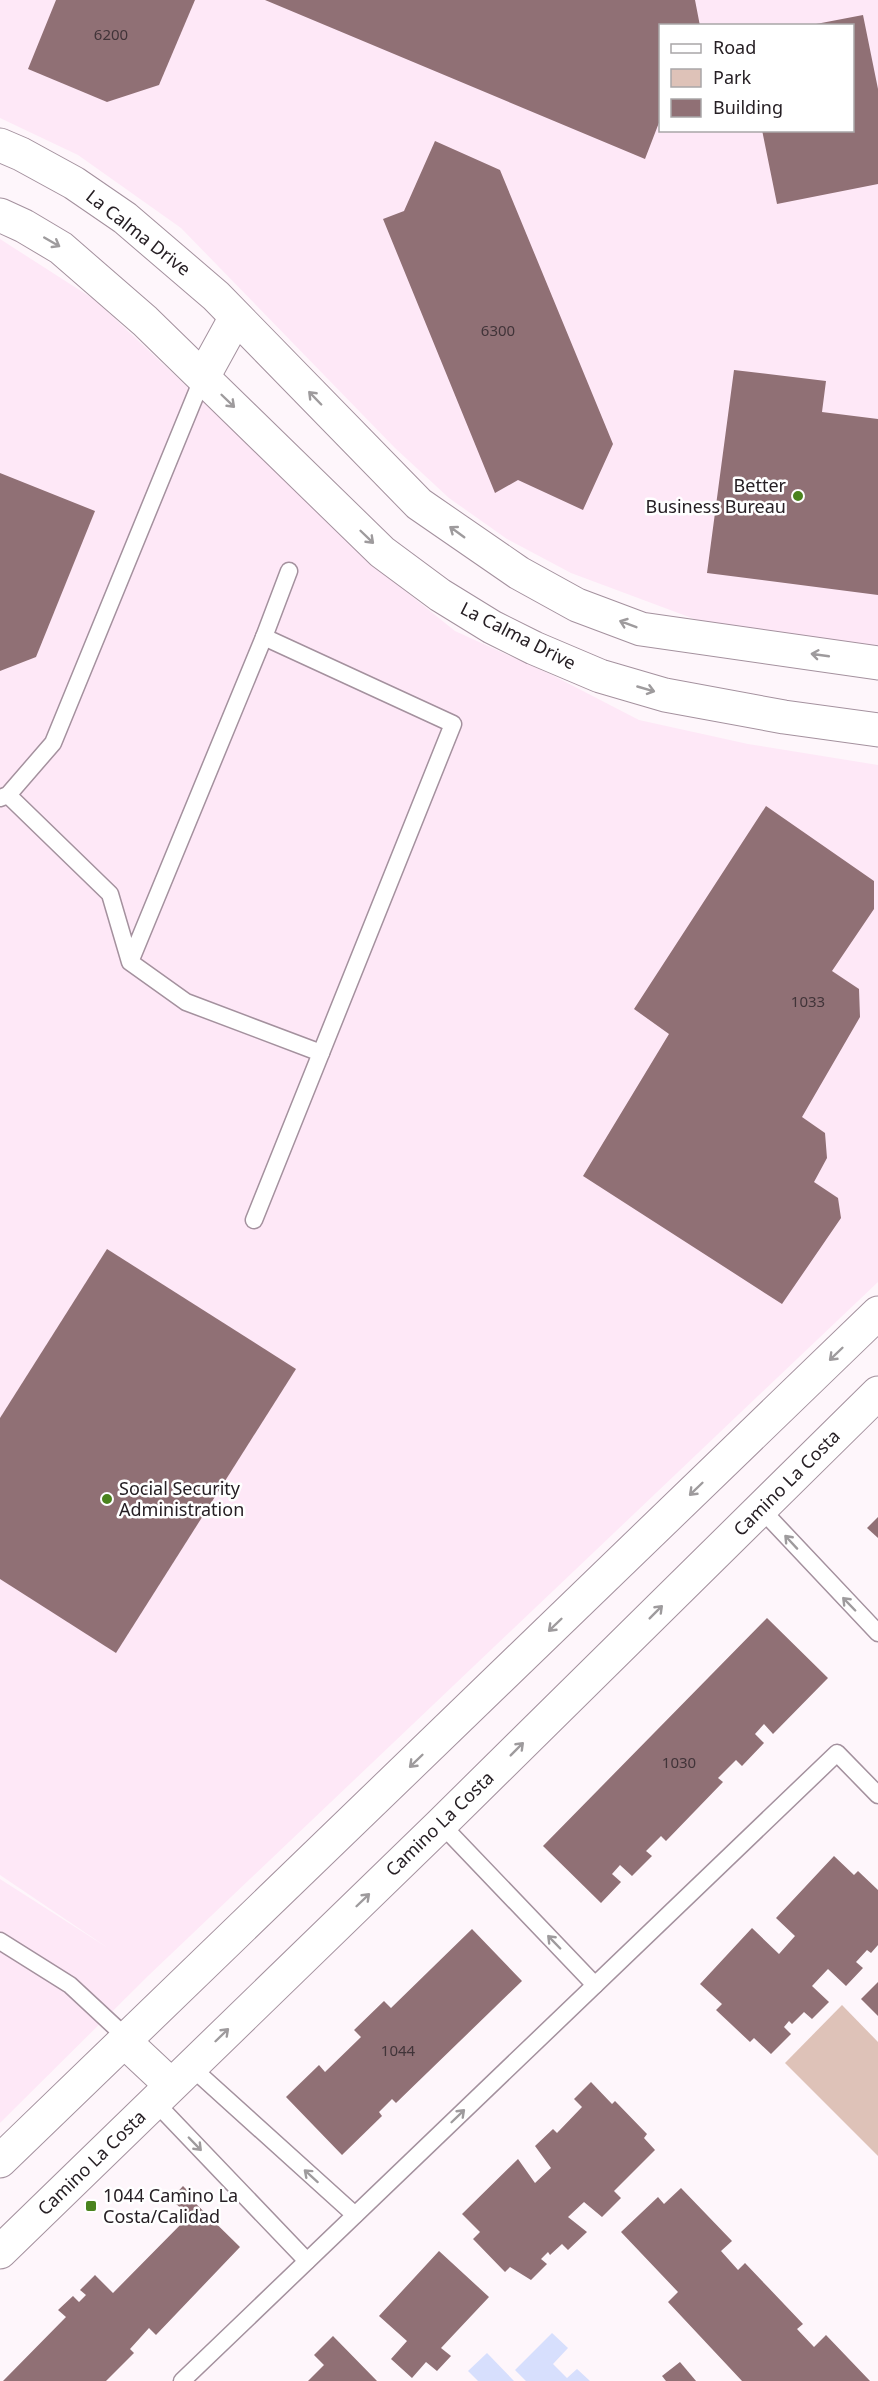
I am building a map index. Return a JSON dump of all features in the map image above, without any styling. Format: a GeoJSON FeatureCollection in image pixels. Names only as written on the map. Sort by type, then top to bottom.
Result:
{"type":"FeatureCollection","features":[{"type":"Feature","properties":{"kind":"street","name":"La Calma Drive"},"geometry":{"type":"LineString","coordinates":[[0,145],[74,183],[125,218],[216,296],[419,504],[519,573],[577,605],[641,629],[878,663]]}},
{"type":"Feature","properties":{"kind":"street","name":"La Calma Drive"},"geometry":{"type":"LineString","coordinates":[[0,215],[61,248],[145,321],[382,552],[440,595],[492,627],[600,676],[665,695],[784,717],[878,730]]}},
{"type":"Feature","properties":{"kind":"street"},"geometry":{"type":"LineString","coordinates":[[203,377],[236,317]]}},
{"type":"Feature","properties":{"kind":"street"},"geometry":{"type":"LineString","coordinates":[[0,2161],[878,1313]]}},
{"type":"Feature","properties":{"kind":"street","name":"Camino La Costa"},"geometry":{"type":"LineString","coordinates":[[0,2252],[441,1824],[878,1393]]}},
{"type":"Feature","properties":{"kind":"street"},"geometry":{"type":"LineString","coordinates":[[125,2040],[172,2084]]}},
{"type":"Feature","properties":{"kind":"lane"},"geometry":{"type":"LineString","coordinates":[[203,377],[52,743],[4,796],[110,894],[130,962],[186,1002],[321,1053]]}},
{"type":"Feature","properties":{"kind":"lane"},"geometry":{"type":"LineString","coordinates":[[130,962],[290,571]]}},
{"type":"Feature","properties":{"kind":"lane"},"geometry":{"type":"LineString","coordinates":[[254,1220],[453,724],[264,637]]}},
{"type":"Feature","properties":{"kind":"lane"},"geometry":{"type":"LineString","coordinates":[[761,1509],[878,1633]]}},
{"type":"Feature","properties":{"kind":"lane"},"geometry":{"type":"LineString","coordinates":[[182,2381],[837,1753],[878,1795]]}},
{"type":"Feature","properties":{"kind":"lane"},"geometry":{"type":"LineString","coordinates":[[441,1824],[595,1985]]}},
{"type":"Feature","properties":{"kind":"lane"},"geometry":{"type":"LineString","coordinates":[[0,1941],[70,1985],[125,2040]]}},
{"type":"Feature","properties":{"kind":"lane"},"geometry":{"type":"LineString","coordinates":[[172,2084],[355,2215]]}},
{"type":"Feature","properties":{"kind":"lane"},"geometry":{"type":"LineString","coordinates":[[172,2084],[307,2261]]}},
{"type":"Feature","properties":{"kind":"shaded area"},"geometry":{"type":"Polygon","coordinates":[[[0,0],[878,0],[878,647],[697,620],[571,573],[507,539],[449,498],[395,448],[181,228],[78,155],[0,118],[0,0]]]}},
{"type":"Feature","properties":{"kind":"shaded area"},"geometry":{"type":"Polygon","coordinates":[[[0,239],[95,300],[399,586],[455,631],[550,674],[639,720],[748,744],[878,765],[878,1282],[149,1975],[0,2123],[0,1879],[108,1948],[0,1875],[0,239]]]}},
{"type":"Feature","properties":{"kind":"green space"},"geometry":{"type":"Polygon","coordinates":[[[842,2005],[878,2042],[878,2156],[785,2063],[842,2005]]]}},
{"type":"Feature","properties":{"kind":"water"},"geometry":{"type":"Polygon","coordinates":[[[552,2333],[568,2348],[553,2364],[567,2378],[577,2369],[590,2381],[526,2381],[515,2370],[552,2333]]]}},
{"type":"Feature","properties":{"kind":"water"},"geometry":{"type":"Polygon","coordinates":[[[487,2353],[514,2381],[478,2381],[468,2371],[487,2353]]]}},
{"type":"Feature","properties":{"kind":"building"},"geometry":{"type":"Polygon","coordinates":[[[56,0],[195,0],[159,85],[107,102],[28,69],[56,0]]]}},
{"type":"Feature","properties":{"kind":"building"},"geometry":{"type":"Polygon","coordinates":[[[265,0],[695,0],[700,24],[659,24],[659,123],[645,159],[265,0]]]}},
{"type":"Feature","properties":{"kind":"building"},"geometry":{"type":"Polygon","coordinates":[[[863,15],[878,89],[878,184],[777,204],[762,132],[854,132],[854,24],[816,24],[863,15]]]}},
{"type":"Feature","properties":{"kind":"building"},"geometry":{"type":"Polygon","coordinates":[[[435,141],[500,170],[613,444],[583,510],[518,480],[495,493],[383,219],[404,211],[435,141]]]}},
{"type":"Feature","properties":{"kind":"building","name":"Better Business Bureau"},"geometry":{"type":"Polygon","coordinates":[[[734,370],[826,381],[822,412],[878,419],[878,595],[707,573],[734,370]]]}},
{"type":"Feature","properties":{"kind":"building"},"geometry":{"type":"Polygon","coordinates":[[[0,473],[95,511],[36,657],[0,671],[0,473]]]}},
{"type":"Feature","properties":{"kind":"building"},"geometry":{"type":"Polygon","coordinates":[[[766,806],[874,881],[874,909],[832,971],[859,989],[860,1017],[802,1117],[825,1133],[827,1158],[814,1182],[838,1198],[841,1218],[782,1304],[583,1176],[669,1034],[634,1009],[766,806]]]}},
{"type":"Feature","properties":{"kind":"building","name":"Social Security Administration"},"geometry":{"type":"Polygon","coordinates":[[[107,1249],[296,1369],[116,1653],[0,1579],[0,1418],[107,1249]]]}},
{"type":"Feature","properties":{"kind":"building"},"geometry":{"type":"Polygon","coordinates":[[[878,1517],[878,1538],[867,1528],[878,1517]]]}},
{"type":"Feature","properties":{"kind":"building"},"geometry":{"type":"Polygon","coordinates":[[[767,1618],[828,1678],[773,1734],[764,1724],[755,1734],[764,1743],[742,1766],[736,1760],[718,1778],[723,1782],[666,1841],[661,1836],[646,1851],[652,1856],[632,1876],[620,1865],[612,1874],[621,1882],[601,1903],[543,1846],[767,1618]]]}},
{"type":"Feature","properties":{"kind":"building"},"geometry":{"type":"Polygon","coordinates":[[[834,1856],[854,1875],[858,1871],[878,1890],[878,1945],[871,1953],[867,1950],[856,1962],[863,1968],[846,1986],[828,1969],[812,1986],[829,2002],[812,2019],[804,2012],[792,2024],[789,2021],[784,2027],[791,2034],[771,2054],[754,2038],[750,2042],[716,2010],[722,2004],[700,1984],[752,1928],[779,1954],[795,1936],[776,1918],[834,1856]]]}},
{"type":"Feature","properties":{"kind":"building"},"geometry":{"type":"Polygon","coordinates":[[[472,1929],[522,1981],[396,2103],[392,2099],[379,2112],[382,2116],[342,2155],[286,2097],[319,2065],[325,2072],[361,2037],[354,2030],[384,2001],[391,2008],[472,1929]]]}},
{"type":"Feature","properties":{"kind":"building"},"geometry":{"type":"Polygon","coordinates":[[[878,1982],[878,2016],[861,1999],[878,1982]]]}},
{"type":"Feature","properties":{"kind":"building"},"geometry":{"type":"Polygon","coordinates":[[[591,2082],[612,2104],[615,2101],[647,2134],[644,2138],[655,2150],[614,2191],[621,2198],[602,2217],[584,2202],[568,2217],[587,2232],[568,2250],[562,2244],[550,2255],[548,2252],[541,2259],[547,2264],[531,2280],[510,2267],[505,2272],[473,2239],[480,2232],[462,2214],[518,2159],[535,2183],[551,2168],[535,2146],[553,2129],[557,2133],[582,2107],[574,2099],[591,2082]]]}},
{"type":"Feature","properties":{"kind":"building"},"geometry":{"type":"Polygon","coordinates":[[[183,2186],[192,2195],[189,2197],[240,2247],[156,2335],[149,2328],[130,2349],[134,2353],[106,2381],[3,2381],[66,2317],[58,2310],[73,2296],[79,2302],[86,2295],[80,2290],[95,2275],[113,2293],[189,2216],[171,2199],[183,2186]]]}},
{"type":"Feature","properties":{"kind":"building"},"geometry":{"type":"Polygon","coordinates":[[[681,2188],[732,2241],[721,2251],[738,2270],[745,2263],[803,2324],[797,2329],[814,2347],[826,2335],[870,2381],[742,2381],[668,2302],[678,2292],[621,2232],[658,2197],[664,2204],[681,2188]]]}},
{"type":"Feature","properties":{"kind":"building"},"geometry":{"type":"Polygon","coordinates":[[[439,2251],[489,2297],[441,2348],[451,2356],[437,2371],[426,2362],[412,2378],[391,2359],[407,2341],[379,2316],[439,2251]]]}},
{"type":"Feature","properties":{"kind":"building"},"geometry":{"type":"Polygon","coordinates":[[[333,2336],[377,2381],[308,2381],[324,2365],[314,2355],[333,2336]]]}},
{"type":"Feature","properties":{"kind":"building"},"geometry":{"type":"Polygon","coordinates":[[[680,2362],[696,2381],[666,2381],[662,2376],[680,2362]]]}},
{"type":"Feature","properties":{"kind":"place","name":"Better Business Bureau"},"geometry":{"type":"Point","coordinates":[798,496]}},
{"type":"Feature","properties":{"kind":"place","name":"Social Security Administration"},"geometry":{"type":"Point","coordinates":[107,1499]}},
{"type":"Feature","properties":{"kind":"place","name":"1044 Camino La Costa/Calidad"},"geometry":{"type":"Point","coordinates":[91,2206]}}]}
